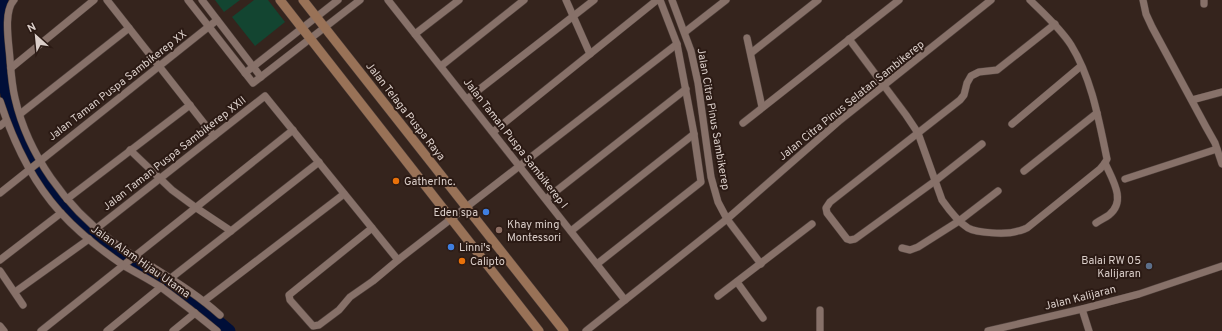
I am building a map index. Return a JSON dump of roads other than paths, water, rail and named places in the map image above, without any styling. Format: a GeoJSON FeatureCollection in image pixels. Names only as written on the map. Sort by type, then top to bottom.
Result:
{"type":"FeatureCollection","features":[{"type":"Feature","properties":{"kind":"main road"},"geometry":{"type":"LineString","coordinates":[[280,0],[539,331]]}},
{"type":"Feature","properties":{"kind":"main road","name":"Jalan Telaga Puspa Raya"},"geometry":{"type":"LineString","coordinates":[[303,0],[564,331]]}},
{"type":"Feature","properties":{"kind":"street"},"geometry":{"type":"LineString","coordinates":[[14,0],[9,8],[8,37],[15,97],[20,114],[40,160],[60,191],[66,199],[112,242],[171,278],[204,301],[220,315]]}},
{"type":"Feature","properties":{"kind":"street"},"geometry":{"type":"LineString","coordinates":[[11,68],[94,0]]}},
{"type":"Feature","properties":{"kind":"street"},"geometry":{"type":"LineString","coordinates":[[107,0],[214,136]]}},
{"type":"Feature","properties":{"kind":"street"},"geometry":{"type":"LineString","coordinates":[[188,0],[253,83],[360,0]]}},
{"type":"Feature","properties":{"kind":"street"},"geometry":{"type":"LineString","coordinates":[[202,0],[261,77]]}},
{"type":"Feature","properties":{"kind":"street"},"geometry":{"type":"LineString","coordinates":[[246,73],[338,0]]}},
{"type":"Feature","properties":{"kind":"street","name":"Jalan Taman Puspa Sambikerep I"},"geometry":{"type":"LineString","coordinates":[[388,0],[625,300]]}},
{"type":"Feature","properties":{"kind":"street"},"geometry":{"type":"LineString","coordinates":[[415,34],[459,0]]}},
{"type":"Feature","properties":{"kind":"street"},"geometry":{"type":"LineString","coordinates":[[441,66],[524,0]]}},
{"type":"Feature","properties":{"kind":"street"},"geometry":{"type":"LineString","coordinates":[[566,0],[574,15],[590,54]]}},
{"type":"Feature","properties":{"kind":"street"},"geometry":{"type":"LineString","coordinates":[[467,99],[594,0]]}},
{"type":"Feature","properties":{"kind":"street"},"geometry":{"type":"LineString","coordinates":[[493,132],[659,0],[677,44],[694,134],[701,182],[597,264]]}},
{"type":"Feature","properties":{"kind":"street","name":"Jalan Citra Pinus Sambikerep"},"geometry":{"type":"LineString","coordinates":[[672,0],[691,51],[698,83],[711,177],[718,202],[727,219],[761,264]]}},
{"type":"Feature","properties":{"kind":"street"},"geometry":{"type":"LineString","coordinates":[[685,32],[726,0]]}},
{"type":"Feature","properties":{"kind":"street"},"geometry":{"type":"LineString","coordinates":[[750,53],[818,0]]}},
{"type":"Feature","properties":{"kind":"street"},"geometry":{"type":"LineString","coordinates":[[743,123],[899,0]]}},
{"type":"Feature","properties":{"kind":"street","name":"Jalan Citra Pinus Selatan Sambikerep"},"geometry":{"type":"LineString","coordinates":[[586,331],[727,219],[839,121],[991,0]]}},
{"type":"Feature","properties":{"kind":"street"},"geometry":{"type":"LineString","coordinates":[[849,39],[918,133],[942,200],[949,210],[959,221],[972,230],[993,232],[1018,231],[1026,228],[1105,163],[1107,159],[1097,113],[1081,66],[1070,45],[1055,24],[1030,0]]}},
{"type":"Feature","properties":{"kind":"street"},"geometry":{"type":"LineString","coordinates":[[1143,0],[1146,14],[1152,27],[1192,100],[1217,150],[1222,164]]}},
{"type":"Feature","properties":{"kind":"street","name":"Jalan Taman Puspa Sambikerep XX"},"geometry":{"type":"LineString","coordinates":[[0,193],[217,20]]}},
{"type":"Feature","properties":{"kind":"street"},"geometry":{"type":"LineString","coordinates":[[982,144],[935,181],[852,240],[845,236],[827,213],[826,208],[830,202],[960,100],[964,95],[967,83],[971,76],[979,72],[997,70],[1055,24]]}},
{"type":"Feature","properties":{"kind":"street"},"geometry":{"type":"LineString","coordinates":[[20,114],[129,28]]}},
{"type":"Feature","properties":{"kind":"street"},"geometry":{"type":"LineString","coordinates":[[747,38],[762,107]]}},
{"type":"Feature","properties":{"kind":"street"},"geometry":{"type":"LineString","coordinates":[[372,228],[288,297],[313,326],[316,327],[339,310],[350,297],[373,281],[677,44]]}},
{"type":"Feature","properties":{"kind":"street"},"geometry":{"type":"LineString","coordinates":[[1012,124],[1081,66]]}},
{"type":"Feature","properties":{"kind":"street"},"geometry":{"type":"LineString","coordinates":[[546,199],[686,89]]}},
{"type":"Feature","properties":{"kind":"street"},"geometry":{"type":"LineString","coordinates":[[1192,100],[1222,92]]}},
{"type":"Feature","properties":{"kind":"street","name":"Jalan Taman Puspa Sambikerep XXII"},"geometry":{"type":"LineString","coordinates":[[97,228],[265,96],[293,130]]}},
{"type":"Feature","properties":{"kind":"street","name":"Jalan Alam Hijau Utama"},"geometry":{"type":"LineString","coordinates":[[0,101],[6,121],[19,149],[49,198],[61,213],[89,239],[161,288],[218,331]]}},
{"type":"Feature","properties":{"kind":"street"},"geometry":{"type":"LineString","coordinates":[[66,199],[190,105]]}},
{"type":"Feature","properties":{"kind":"street"},"geometry":{"type":"LineString","coordinates":[[1024,171],[1097,113]]}},
{"type":"Feature","properties":{"kind":"street"},"geometry":{"type":"LineString","coordinates":[[0,126],[6,121]]}},
{"type":"Feature","properties":{"kind":"street"},"geometry":{"type":"LineString","coordinates":[[41,331],[293,130],[398,260]]}},
{"type":"Feature","properties":{"kind":"street"},"geometry":{"type":"LineString","coordinates":[[571,232],[694,134]]}},
{"type":"Feature","properties":{"kind":"street"},"geometry":{"type":"LineString","coordinates":[[130,150],[172,190],[231,231]]}},
{"type":"Feature","properties":{"kind":"street"},"geometry":{"type":"LineString","coordinates":[[1125,180],[1217,150]]}},
{"type":"Feature","properties":{"kind":"street"},"geometry":{"type":"LineString","coordinates":[[171,278],[319,162]]}},
{"type":"Feature","properties":{"kind":"street"},"geometry":{"type":"LineString","coordinates":[[1096,223],[1110,214],[1116,208],[1118,202],[1118,194],[1105,163]]}},
{"type":"Feature","properties":{"kind":"street"},"geometry":{"type":"LineString","coordinates":[[902,248],[910,250],[916,248],[959,221],[998,191]]}},
{"type":"Feature","properties":{"kind":"street"},"geometry":{"type":"LineString","coordinates":[[204,301],[344,194]]}},
{"type":"Feature","properties":{"kind":"street"},"geometry":{"type":"LineString","coordinates":[[0,260],[61,213]]}},
{"type":"Feature","properties":{"kind":"street"},"geometry":{"type":"LineString","coordinates":[[718,296],[812,224]]}},
{"type":"Feature","properties":{"kind":"street"},"geometry":{"type":"LineString","coordinates":[[15,292],[89,239]]}},
{"type":"Feature","properties":{"kind":"street","name":"Jalan Kalijaran"},"geometry":{"type":"LineString","coordinates":[[988,331],[1082,309],[1146,291],[1222,266]]}},
{"type":"Feature","properties":{"kind":"street"},"geometry":{"type":"LineString","coordinates":[[0,272],[23,305]]}},
{"type":"Feature","properties":{"kind":"street"},"geometry":{"type":"LineString","coordinates":[[737,282],[763,318]]}},
{"type":"Feature","properties":{"kind":"street"},"geometry":{"type":"LineString","coordinates":[[107,331],[161,288]]}},
{"type":"Feature","properties":{"kind":"street"},"geometry":{"type":"LineString","coordinates":[[1082,309],[1089,331]]}},
{"type":"Feature","properties":{"kind":"street"},"geometry":{"type":"LineString","coordinates":[[820,310],[820,331]]}},
{"type":"Feature","properties":{"kind":"street"},"geometry":{"type":"LineString","coordinates":[[173,331],[195,313]]}},
{"type":"Feature","properties":{"kind":"waterway"},"geometry":{"type":"LineString","coordinates":[[2,0],[0,64],[12,115],[39,170],[76,216],[89,228],[136,262],[186,295],[229,331]]}},
{"type":"Feature","properties":{"kind":"place","name":"GatherInc."},"geometry":{"type":"Point","coordinates":[396,181]}},
{"type":"Feature","properties":{"kind":"place","name":"Eden spa"},"geometry":{"type":"Point","coordinates":[486,212]}},
{"type":"Feature","properties":{"kind":"place","name":"Khay ming Montessori"},"geometry":{"type":"Point","coordinates":[499,230]}},
{"type":"Feature","properties":{"kind":"place","name":"Linni's"},"geometry":{"type":"Point","coordinates":[451,247]}},
{"type":"Feature","properties":{"kind":"place","name":"Calipto"},"geometry":{"type":"Point","coordinates":[462,261]}},
{"type":"Feature","properties":{"kind":"place","name":"Balai RW 05 Kalijaran"},"geometry":{"type":"Point","coordinates":[1149,266]}}]}
